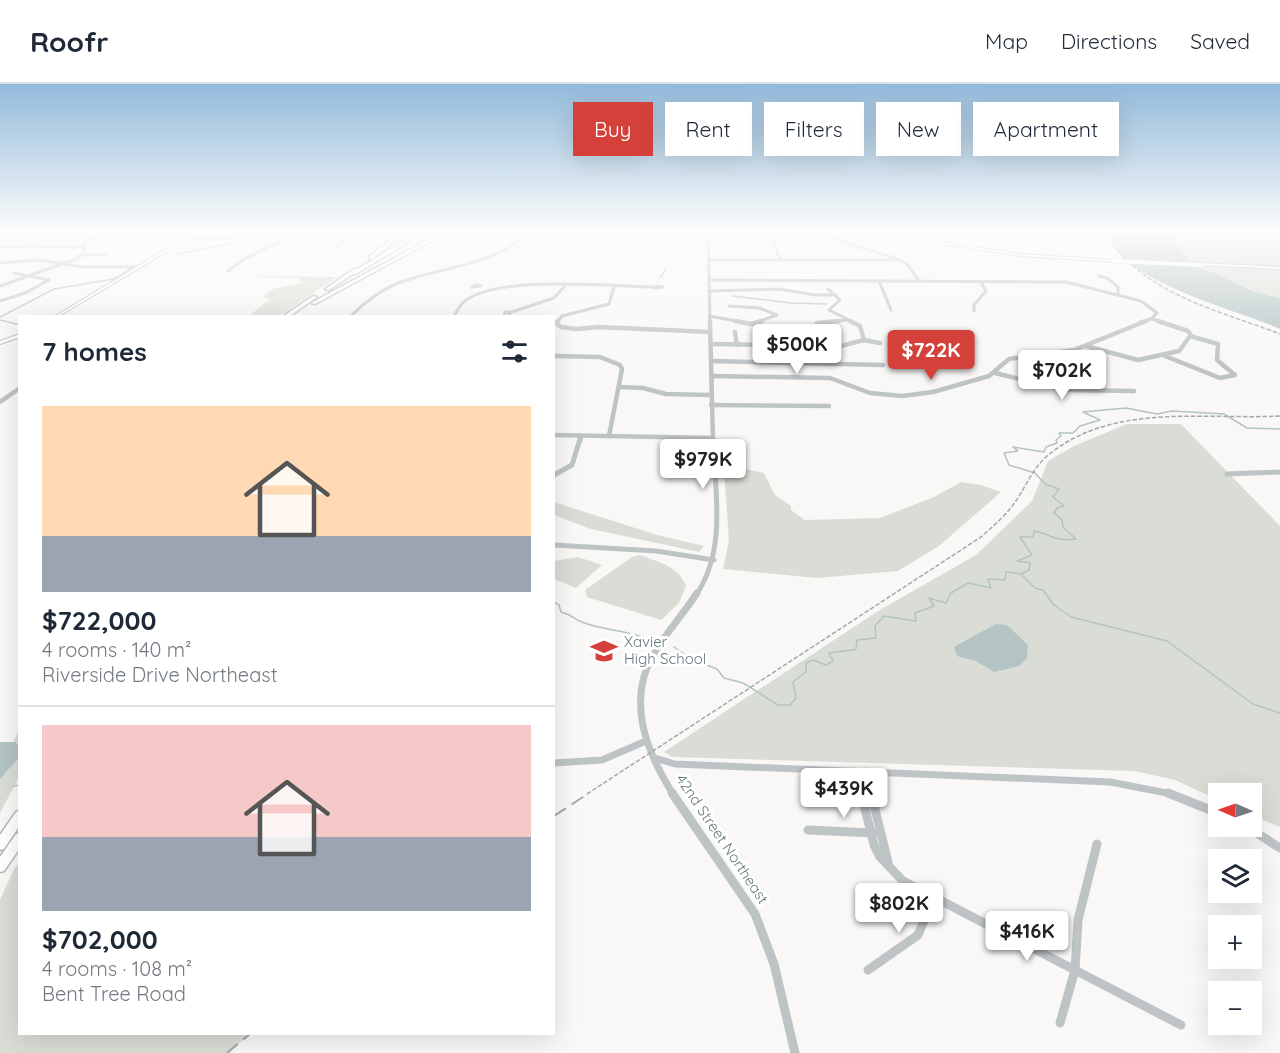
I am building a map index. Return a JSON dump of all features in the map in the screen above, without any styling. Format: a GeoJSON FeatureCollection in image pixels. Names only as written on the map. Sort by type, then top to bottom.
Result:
{"type":"FeatureCollection","features":[{"type":"Feature","properties":{"kind":"highway"},"geometry":{"type":"LineString","coordinates":[[288,315],[345,275]]}},
{"type":"Feature","properties":{"kind":"highway"},"geometry":{"type":"LineString","coordinates":[[319,294],[350,275]]}},
{"type":"Feature","properties":{"kind":"highway"},"geometry":{"type":"LineString","coordinates":[[295,315],[359,275]]}},
{"type":"Feature","properties":{"kind":"highway"},"geometry":{"type":"LineString","coordinates":[[313,303],[363,275]]}},
{"type":"Feature","properties":{"kind":"highway"},"geometry":{"type":"LineString","coordinates":[[0,845],[18,818]]}},
{"type":"Feature","properties":{"kind":"highway"},"geometry":{"type":"LineString","coordinates":[[0,867],[18,841]]}},
{"type":"Feature","properties":{"kind":"main road"},"geometry":{"type":"LineString","coordinates":[[59,315],[126,275]]}},
{"type":"Feature","properties":{"kind":"main road"},"geometry":{"type":"LineString","coordinates":[[0,343],[18,336]]}},
{"type":"Feature","properties":{"kind":"street"},"geometry":{"type":"LineString","coordinates":[[0,286],[26,275]]}},
{"type":"Feature","properties":{"kind":"street"},"geometry":{"type":"LineString","coordinates":[[0,301],[26,293],[49,280],[28,275]]}},
{"type":"Feature","properties":{"kind":"street"},"geometry":{"type":"LineString","coordinates":[[352,315],[369,299],[395,284],[419,275]]}},
{"type":"Feature","properties":{"kind":"street","name":"42nd Street Northeast"},"geometry":{"type":"LineString","coordinates":[[709,275],[716,513],[714,560],[705,585],[647,666],[641,683],[639,710],[646,741],[664,779],[754,913],[772,961],[795,1053]]}},
{"type":"Feature","properties":{"kind":"street"},"geometry":{"type":"LineString","coordinates":[[915,275],[919,281]]}},
{"type":"Feature","properties":{"kind":"street"},"geometry":{"type":"LineString","coordinates":[[1099,276],[1107,278],[1118,287],[1118,296]]}},
{"type":"Feature","properties":{"kind":"street"},"geometry":{"type":"LineString","coordinates":[[709,280],[1073,283],[1147,304],[1157,313],[1152,319]]}},
{"type":"Feature","properties":{"kind":"street"},"geometry":{"type":"LineString","coordinates":[[879,281],[891,310]]}},
{"type":"Feature","properties":{"kind":"street"},"geometry":{"type":"LineString","coordinates":[[974,311],[974,305],[986,291],[981,282]]}},
{"type":"Feature","properties":{"kind":"street"},"geometry":{"type":"LineString","coordinates":[[455,315],[465,301],[487,292],[519,286],[653,287]]}},
{"type":"Feature","properties":{"kind":"street"},"geometry":{"type":"LineString","coordinates":[[508,313],[519,307],[556,297],[564,286]]}},
{"type":"Feature","properties":{"kind":"street"},"geometry":{"type":"LineString","coordinates":[[614,287],[609,304],[562,316],[556,323],[576,329],[599,327],[710,332]]}},
{"type":"Feature","properties":{"kind":"street"},"geometry":{"type":"LineString","coordinates":[[479,288],[487,292]]}},
{"type":"Feature","properties":{"kind":"street"},"geometry":{"type":"LineString","coordinates":[[709,291],[779,289],[815,295],[836,295]]}},
{"type":"Feature","properties":{"kind":"street"},"geometry":{"type":"LineString","coordinates":[[828,289],[840,300],[829,310],[860,326],[864,332],[864,340]]}},
{"type":"Feature","properties":{"kind":"street"},"geometry":{"type":"LineString","coordinates":[[710,316],[751,324],[777,315],[759,308],[729,306]]}},
{"type":"Feature","properties":{"kind":"street"},"geometry":{"type":"LineString","coordinates":[[995,373],[999,364],[1010,359],[1052,355],[1086,346],[1124,327],[1152,319],[1185,329],[1190,336],[1218,344],[1217,360],[1235,375],[1220,378],[1164,356]]}},
{"type":"Feature","properties":{"kind":"street"},"geometry":{"type":"LineString","coordinates":[[817,322],[848,320]]}},
{"type":"Feature","properties":{"kind":"street"},"geometry":{"type":"LineString","coordinates":[[735,332],[737,345]]}},
{"type":"Feature","properties":{"kind":"street"},"geometry":{"type":"LineString","coordinates":[[773,333],[776,345]]}},
{"type":"Feature","properties":{"kind":"street"},"geometry":{"type":"LineString","coordinates":[[810,336],[814,345]]}},
{"type":"Feature","properties":{"kind":"street"},"geometry":{"type":"LineString","coordinates":[[1086,346],[1129,359],[1164,356],[1182,349],[1190,336]]}},
{"type":"Feature","properties":{"kind":"street"},"geometry":{"type":"LineString","coordinates":[[711,344],[848,346],[864,340],[880,343]]}},
{"type":"Feature","properties":{"kind":"street"},"geometry":{"type":"LineString","coordinates":[[555,356],[613,360],[621,367],[609,436]]}},
{"type":"Feature","properties":{"kind":"street"},"geometry":{"type":"LineString","coordinates":[[711,361],[883,365]]}},
{"type":"Feature","properties":{"kind":"street"},"geometry":{"type":"LineString","coordinates":[[711,376],[830,378],[870,393],[902,396],[941,390],[995,373],[1065,390],[1134,391]]}},
{"type":"Feature","properties":{"kind":"street"},"geometry":{"type":"LineString","coordinates":[[619,387],[643,388],[666,394],[711,395]]}},
{"type":"Feature","properties":{"kind":"street"},"geometry":{"type":"LineString","coordinates":[[0,402],[18,389]]}},
{"type":"Feature","properties":{"kind":"street"},"geometry":{"type":"LineString","coordinates":[[711,405],[829,406]]}},
{"type":"Feature","properties":{"kind":"street"},"geometry":{"type":"LineString","coordinates":[[555,435],[712,438]]}},
{"type":"Feature","properties":{"kind":"street"},"geometry":{"type":"LineString","coordinates":[[555,475],[571,468],[580,436]]}},
{"type":"Feature","properties":{"kind":"street"},"geometry":{"type":"LineString","coordinates":[[1227,474],[1280,472]]}},
{"type":"Feature","properties":{"kind":"street"},"geometry":{"type":"LineString","coordinates":[[555,545],[656,551],[714,560]]}},
{"type":"Feature","properties":{"kind":"street"},"geometry":{"type":"LineString","coordinates":[[555,763],[602,760],[646,741]]}},
{"type":"Feature","properties":{"kind":"street"},"geometry":{"type":"LineString","coordinates":[[654,757],[675,764],[1110,782],[1166,792],[1208,809]]}},
{"type":"Feature","properties":{"kind":"street"},"geometry":{"type":"LineString","coordinates":[[855,771],[875,833]]}},
{"type":"Feature","properties":{"kind":"street"},"geometry":{"type":"LineString","coordinates":[[867,771],[880,857],[903,881],[933,899],[1181,1025]]}},
{"type":"Feature","properties":{"kind":"street"},"geometry":{"type":"LineString","coordinates":[[808,830],[875,833]]}},
{"type":"Feature","properties":{"kind":"street"},"geometry":{"type":"LineString","coordinates":[[1262,836],[1280,848]]}},
{"type":"Feature","properties":{"kind":"street"},"geometry":{"type":"LineString","coordinates":[[1060,1023],[1075,970],[1078,920],[1097,844]]}},
{"type":"Feature","properties":{"kind":"street"},"geometry":{"type":"LineString","coordinates":[[868,970],[918,935],[933,899]]}},
{"type":"Feature","properties":{"kind":"shaded area"},"geometry":{"type":"Polygon","coordinates":[[[1149,275],[1220,275],[1254,292],[1280,298],[1280,329],[1185,293],[1149,275]]]}},
{"type":"Feature","properties":{"kind":"shaded area"},"geometry":{"type":"Polygon","coordinates":[[[1220,275],[1280,275],[1280,298],[1254,292],[1220,275]]]}},
{"type":"Feature","properties":{"kind":"shaded area"},"geometry":{"type":"Polygon","coordinates":[[[256,277],[337,277],[280,315],[250,315],[270,299],[262,297],[273,289],[302,283],[298,278],[256,277]]]}},
{"type":"Feature","properties":{"kind":"shaded area"},"geometry":{"type":"Polygon","coordinates":[[[1127,424],[1181,424],[1280,526],[1280,827],[1262,820],[1262,783],[1208,783],[1208,795],[1175,780],[1134,771],[672,757],[664,752],[878,611],[976,555],[1032,501],[1048,461],[1076,445],[1127,424]]]}},
{"type":"Feature","properties":{"kind":"shaded area"},"geometry":{"type":"Polygon","coordinates":[[[736,467],[764,473],[775,495],[805,520],[880,518],[934,497],[961,482],[981,485],[1001,492],[939,546],[898,571],[817,578],[723,569],[729,540],[724,471],[736,467]]]}},
{"type":"Feature","properties":{"kind":"shaded area"},"geometry":{"type":"Polygon","coordinates":[[[555,502],[657,535],[704,546],[699,552],[591,529],[555,515],[555,502]]]}},
{"type":"Feature","properties":{"kind":"shaded area"},"geometry":{"type":"Polygon","coordinates":[[[640,555],[673,569],[683,579],[686,586],[679,603],[661,620],[587,597],[585,590],[632,557],[640,555]]]}},
{"type":"Feature","properties":{"kind":"shaded area"},"geometry":{"type":"Polygon","coordinates":[[[578,557],[602,565],[576,588],[555,579],[555,561],[578,557]]]}},
{"type":"Feature","properties":{"kind":"shaded area"},"geometry":{"type":"Polygon","coordinates":[[[996,624],[1007,625],[1028,645],[1027,658],[1019,666],[994,672],[976,661],[957,656],[954,647],[996,624]]]}},
{"type":"Feature","properties":{"kind":"shaded area"},"geometry":{"type":"Polygon","coordinates":[[[18,732],[18,779],[0,813],[0,768],[18,732]]]}},
{"type":"Feature","properties":{"kind":"shaded area"},"geometry":{"type":"Polygon","coordinates":[[[0,742],[15,742],[18,744],[18,758],[0,779],[0,742]]]}},
{"type":"Feature","properties":{"kind":"shaded area"},"geometry":{"type":"Polygon","coordinates":[[[18,864],[18,1035],[249,1035],[227,1053],[0,1053],[0,900],[18,864]]]}},
{"type":"Feature","properties":{"kind":"waterway"},"geometry":{"type":"LineString","coordinates":[[0,317],[54,289],[114,279],[120,275]]}},
{"type":"Feature","properties":{"kind":"waterway"},"geometry":{"type":"LineString","coordinates":[[733,296],[791,303],[826,304]]}},
{"type":"Feature","properties":{"kind":"waterway"},"geometry":{"type":"LineString","coordinates":[[0,320],[18,324]]}},
{"type":"Feature","properties":{"kind":"waterway"},"geometry":{"type":"LineString","coordinates":[[674,647],[693,660],[717,669],[724,678],[743,683],[778,705],[790,705],[796,698],[793,682],[806,672],[806,663],[813,660],[826,665],[833,661],[829,653],[856,649],[857,640],[876,638],[875,626],[884,616],[916,621],[915,613],[934,606],[929,598],[946,603],[951,593],[968,583],[991,588],[988,579],[1005,580],[1006,572],[1021,574],[1029,570],[1030,563],[1017,561],[1032,555],[1020,537],[1033,537],[1034,531],[1057,539],[1076,539],[1063,527],[1062,520],[1054,513],[1057,508],[1064,506],[1053,497],[1059,489],[1045,484],[1035,473],[1009,465],[1004,453],[1018,451],[1013,447],[1044,452],[1046,447],[1057,443],[1056,440],[1061,436],[1059,433],[1073,433],[1080,426],[1100,420],[1083,412],[1126,408],[1157,414],[1172,411],[1224,414],[1247,428],[1280,429]]}},
{"type":"Feature","properties":{"kind":"waterway"},"geometry":{"type":"LineString","coordinates":[[1022,575],[1035,588],[1043,590],[1053,604],[1071,617],[1167,641],[1253,704],[1280,713]]}},
{"type":"Feature","properties":{"kind":"waterway"},"geometry":{"type":"LineString","coordinates":[[555,603],[559,605],[561,612],[579,621],[647,639]]}},
{"type":"Feature","properties":{"kind":"waterway"},"geometry":{"type":"LineString","coordinates":[[14,786],[18,785]]}},
{"type":"Feature","properties":{"kind":"railway"},"geometry":{"type":"LineString","coordinates":[[1146,275],[1182,297],[1280,334]]}},
{"type":"Feature","properties":{"kind":"railway"},"geometry":{"type":"LineString","coordinates":[[587,794],[981,537],[1009,509],[1042,461],[1072,439],[1100,428],[1159,417],[1280,416]]}},
{"type":"Feature","properties":{"kind":"railway"},"geometry":{"type":"LineString","coordinates":[[555,815],[589,793]]}},
{"type":"Feature","properties":{"kind":"railway"},"geometry":{"type":"LineString","coordinates":[[227,1053],[249,1035]]}},
{"type":"Feature","properties":{"kind":"place","name":"Xavier High School"},"geometry":{"type":"Point","coordinates":[604,651]}}]}
